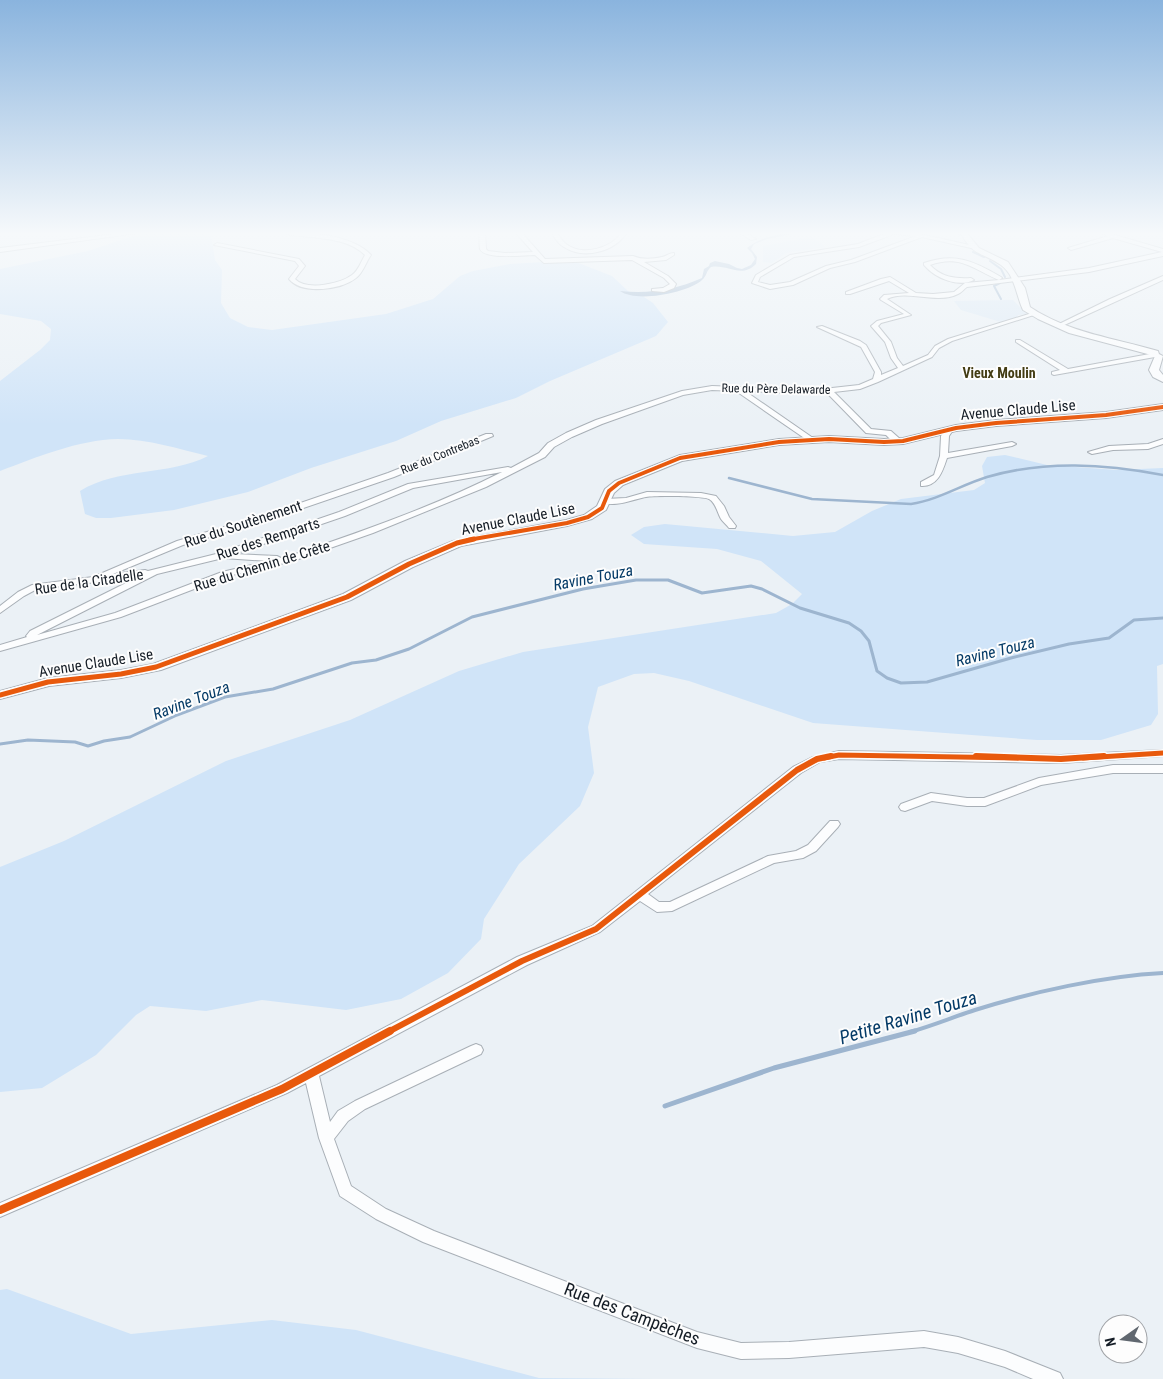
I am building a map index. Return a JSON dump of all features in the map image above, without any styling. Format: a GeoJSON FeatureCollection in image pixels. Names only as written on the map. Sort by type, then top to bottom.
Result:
{"type":"FeatureCollection","features":[{"type":"Feature","properties":{"kind":"street"},"geometry":{"type":"LineString","coordinates":[[886,296],[883,299],[908,316],[879,322],[874,326],[888,342],[894,358],[902,368]]}},
{"type":"Feature","properties":{"kind":"street"},"geometry":{"type":"LineString","coordinates":[[1024,296],[1026,308],[1058,326],[1098,340],[1159,355]]}},
{"type":"Feature","properties":{"kind":"street"},"geometry":{"type":"LineString","coordinates":[[1058,326],[1123,296]]}},
{"type":"Feature","properties":{"kind":"street","name":"Rue du Père Delawarde"},"geometry":{"type":"LineString","coordinates":[[519,468],[542,455],[557,442],[599,422],[696,389],[735,388],[829,391],[860,387],[930,356],[937,347],[950,340],[1034,314]]}},
{"type":"Feature","properties":{"kind":"street"},"geometry":{"type":"LineString","coordinates":[[820,327],[864,346],[878,372],[876,381]]}},
{"type":"Feature","properties":{"kind":"street"},"geometry":{"type":"LineString","coordinates":[[1018,341],[1067,371]]}},
{"type":"Feature","properties":{"kind":"street"},"geometry":{"type":"LineString","coordinates":[[1054,373],[1159,355]]}},
{"type":"Feature","properties":{"kind":"street"},"geometry":{"type":"LineString","coordinates":[[1159,355],[1154,370],[1156,375],[1163,379]]}},
{"type":"Feature","properties":{"kind":"street"},"geometry":{"type":"LineString","coordinates":[[735,388],[810,440]]}},
{"type":"Feature","properties":{"kind":"street"},"geometry":{"type":"LineString","coordinates":[[829,391],[868,431],[888,433],[897,441]]}},
{"type":"Feature","properties":{"kind":"street","name":"Avenue Claude Lise"},"geometry":{"type":"LineString","coordinates":[[0,696],[48,682],[121,674],[156,667],[347,597],[409,564],[457,544],[579,520],[594,514],[602,508],[609,491],[619,483],[680,458],[779,442],[810,440],[897,441],[996,423],[1106,415],[1163,407]]}},
{"type":"Feature","properties":{"kind":"street"},"geometry":{"type":"LineString","coordinates":[[924,484],[938,476],[944,456],[945,436],[950,430]]}},
{"type":"Feature","properties":{"kind":"street","name":"Rue du Contrebas"},"geometry":{"type":"LineString","coordinates":[[391,475],[489,436]]}},
{"type":"Feature","properties":{"kind":"street"},"geometry":{"type":"LineString","coordinates":[[1092,452],[1120,447],[1149,446],[1163,441]]}},
{"type":"Feature","properties":{"kind":"street"},"geometry":{"type":"LineString","coordinates":[[944,456],[1012,444]]}},
{"type":"Feature","properties":{"kind":"street","name":"Rue des Remparts"},"geometry":{"type":"LineString","coordinates":[[29,640],[33,633],[154,572],[219,556],[342,514],[392,493],[432,482],[519,468]]}},
{"type":"Feature","properties":{"kind":"street","name":"Rue du Chemin de Crête"},"geometry":{"type":"LineString","coordinates":[[0,648],[118,615],[226,574],[290,559],[379,527],[483,485],[519,468]]}},
{"type":"Feature","properties":{"kind":"street"},"geometry":{"type":"LineString","coordinates":[[391,475],[392,493]]}},
{"type":"Feature","properties":{"kind":"street","name":"Rue du Soutènement"},"geometry":{"type":"LineString","coordinates":[[96,578],[180,543],[391,475]]}},
{"type":"Feature","properties":{"kind":"street"},"geometry":{"type":"LineString","coordinates":[[605,500],[626,500],[647,494],[701,494],[713,498],[732,526]]}},
{"type":"Feature","properties":{"kind":"street"},"geometry":{"type":"LineString","coordinates":[[219,556],[290,559]]}},
{"type":"Feature","properties":{"kind":"street","name":"Rue de la Citadelle"},"geometry":{"type":"LineString","coordinates":[[0,610],[21,594],[35,587],[154,572]]}},
{"type":"Feature","properties":{"kind":"street"},"geometry":{"type":"LineString","coordinates":[[0,1210],[264,1096],[522,962],[596,929],[797,770],[817,759],[838,755],[1061,759],[1163,753]]}},
{"type":"Feature","properties":{"kind":"street"},"geometry":{"type":"LineString","coordinates":[[905,807],[931,797],[967,802],[985,802],[1039,782],[1113,769],[1163,768]]}},
{"type":"Feature","properties":{"kind":"street"},"geometry":{"type":"LineString","coordinates":[[640,895],[657,907],[672,906],[772,859],[799,854],[812,848],[834,824]]}},
{"type":"Feature","properties":{"kind":"street"},"geometry":{"type":"LineString","coordinates":[[326,1138],[343,1116],[360,1106],[476,1050]]}},
{"type":"Feature","properties":{"kind":"street","name":"Rue des Campèches"},"geometry":{"type":"LineString","coordinates":[[311,1073],[326,1138],[345,1191],[381,1214],[429,1237],[697,1340],[742,1351],[790,1350],[924,1339],[958,1345],[1005,1359],[1054,1379]]}},
{"type":"Feature","properties":{"kind":"shaded area"},"geometry":{"type":"Polygon","coordinates":[[[0,296],[221,296],[221,303],[230,318],[248,327],[272,330],[386,314],[436,296],[642,296],[653,303],[668,322],[656,336],[550,381],[516,398],[441,421],[396,441],[311,468],[248,492],[174,510],[111,518],[96,518],[85,514],[80,491],[95,483],[111,478],[177,467],[208,456],[129,439],[103,440],[88,442],[43,455],[0,471],[0,381],[50,340],[51,329],[41,321],[0,314],[0,296]]]}},
{"type":"Feature","properties":{"kind":"shaded area"},"geometry":{"type":"Polygon","coordinates":[[[1013,300],[1027,314],[1018,315],[1017,318],[1004,323],[961,310],[954,301],[1013,300]]]}},
{"type":"Feature","properties":{"kind":"shaded area"},"geometry":{"type":"Polygon","coordinates":[[[1005,455],[1047,465],[1117,470],[1163,468],[1163,664],[1157,666],[1158,714],[1151,725],[1101,740],[1037,740],[813,723],[689,681],[654,673],[634,674],[598,687],[588,727],[594,773],[580,806],[519,864],[484,919],[481,939],[448,973],[401,999],[346,1010],[262,1000],[206,1011],[150,1006],[136,1015],[96,1055],[42,1088],[0,1092],[0,867],[64,841],[226,761],[350,720],[459,671],[523,652],[776,613],[792,604],[802,594],[761,561],[717,549],[644,544],[631,535],[644,527],[665,524],[793,536],[835,532],[872,511],[901,499],[974,490],[985,483],[982,466],[987,457],[1005,455]]]}},
{"type":"Feature","properties":{"kind":"shaded area"},"geometry":{"type":"Polygon","coordinates":[[[7,1289],[131,1334],[272,1320],[356,1330],[539,1378],[654,1379],[0,1379],[0,1290],[7,1289]]]}},
{"type":"Feature","properties":{"kind":"waterway"},"geometry":{"type":"LineString","coordinates":[[729,478],[812,499],[911,504],[940,496],[977,480],[1031,468],[1097,466],[1163,475]]}},
{"type":"Feature","properties":{"kind":"waterway","name":"Ravine Touza"},"geometry":{"type":"LineString","coordinates":[[0,744],[28,740],[75,742],[88,746],[104,741],[130,737],[177,715],[225,697],[273,689],[352,663],[376,660],[409,649],[472,617],[583,589],[636,580],[668,580],[702,593],[751,586],[762,589],[800,608],[849,623],[861,631],[869,641],[877,671],[887,678],[901,683],[927,682],[1011,658],[1069,644],[1109,638],[1134,620],[1163,618]]}},
{"type":"Feature","properties":{"kind":"waterway","name":"Petite Ravine Touza"},"geometry":{"type":"LineString","coordinates":[[910,1032],[975,1010],[1044,991],[1093,981],[1163,973]]}},
{"type":"Feature","properties":{"kind":"waterway","name":"Petite Ravine Touza"},"geometry":{"type":"LineString","coordinates":[[665,1106],[774,1068],[915,1031]]}},
{"type":"Feature","properties":{"kind":"cycle path"},"geometry":{"type":"LineString","coordinates":[[0,695],[48,682],[121,674],[156,667],[347,597],[409,564],[457,543],[567,523],[588,517],[602,508],[609,491],[619,483],[680,458],[779,442],[829,439],[884,442],[903,441],[956,428],[996,423],[1106,415],[1163,407]]}},
{"type":"Feature","properties":{"kind":"cycle path"},"geometry":{"type":"LineString","coordinates":[[0,1210],[282,1089],[522,961],[596,929],[797,770],[817,759],[839,755],[1061,759],[1163,753]]}},
{"type":"Feature","properties":{"kind":"district","name":"Vieux Moulin"},"geometry":{"type":"Point","coordinates":[999,373]}}]}
